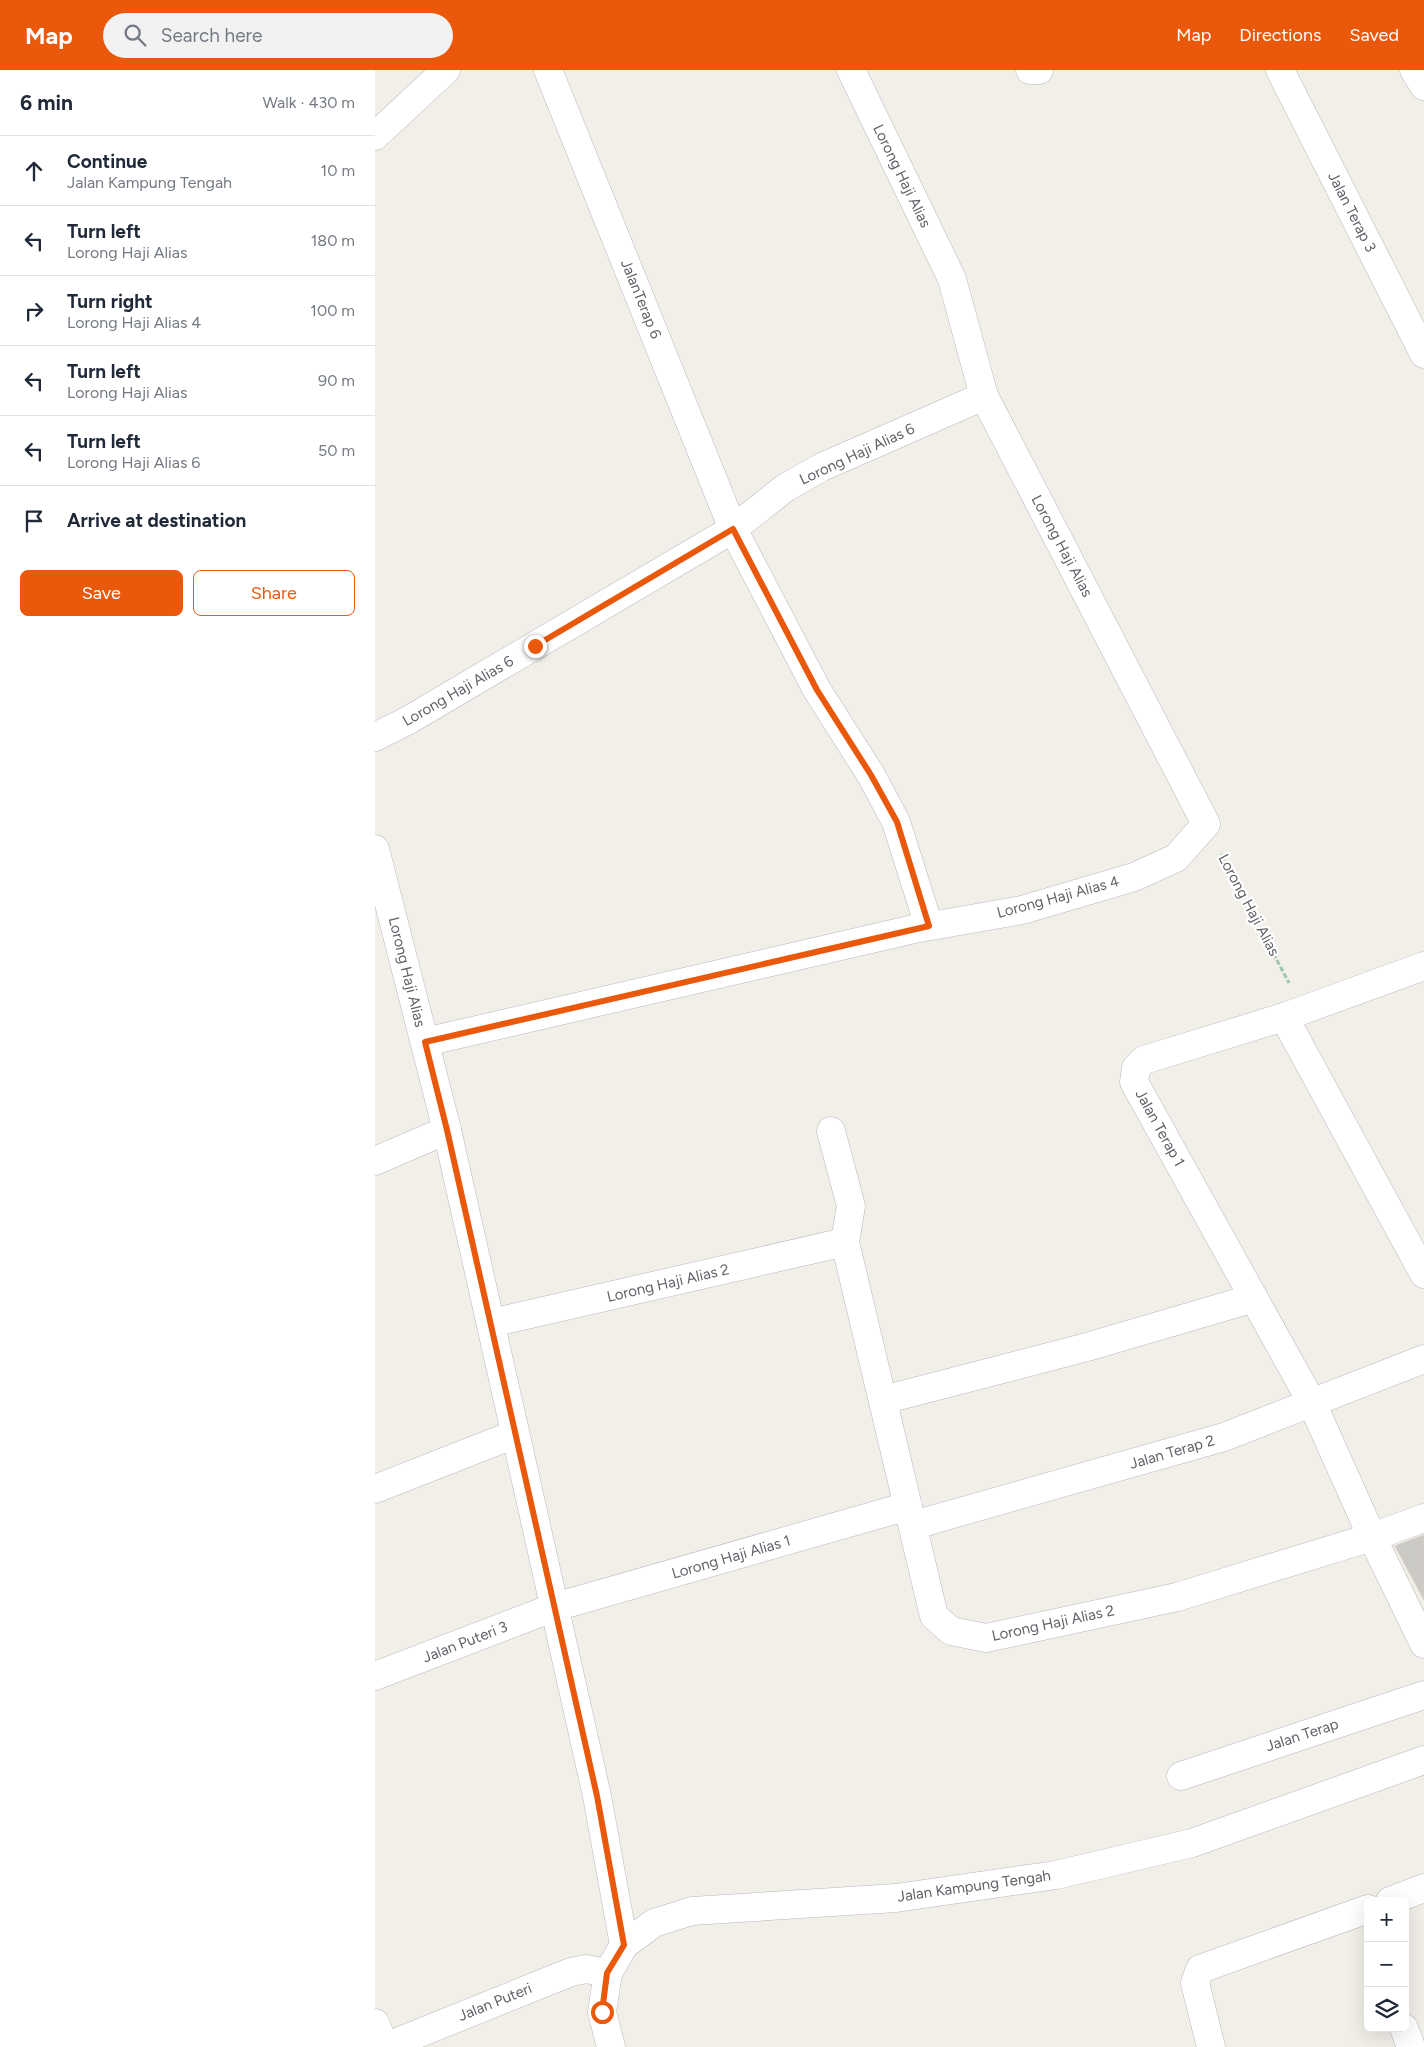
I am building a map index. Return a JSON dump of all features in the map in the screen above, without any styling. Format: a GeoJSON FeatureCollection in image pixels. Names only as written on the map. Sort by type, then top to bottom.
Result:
{"type":"FeatureCollection","features":[{"type":"Feature","properties":{"kind":"street"},"geometry":{"type":"LineString","coordinates":[[375,136],[446,70]]}},
{"type":"Feature","properties":{"kind":"street","name":"JalanTerap 6"},"geometry":{"type":"LineString","coordinates":[[548,70],[733,529]]}},
{"type":"Feature","properties":{"kind":"street","name":"Lorong Haji Alias"},"geometry":{"type":"LineString","coordinates":[[851,70],[952,279],[983,396],[1206,824]]}},
{"type":"Feature","properties":{"kind":"street"},"geometry":{"type":"LineString","coordinates":[[1030,70],[1039,70]]}},
{"type":"Feature","properties":{"kind":"street","name":"Jalan Terap 3"},"geometry":{"type":"LineString","coordinates":[[1280,70],[1424,354]]}},
{"type":"Feature","properties":{"kind":"street"},"geometry":{"type":"LineString","coordinates":[[1414,70],[1424,86]]}},
{"type":"Feature","properties":{"kind":"street","name":"Lorong Haji Alias 6"},"geometry":{"type":"LineString","coordinates":[[375,737],[407,721],[733,529],[785,488],[822,467],[983,396]]}},
{"type":"Feature","properties":{"kind":"street"},"geometry":{"type":"LineString","coordinates":[[733,529],[817,690],[871,775],[897,822],[929,926]]}},
{"type":"Feature","properties":{"kind":"street","name":"Lorong Haji Alias 4"},"geometry":{"type":"LineString","coordinates":[[425,1042],[929,926],[1022,910],[1134,876],[1176,858],[1206,824]]}},
{"type":"Feature","properties":{"kind":"street","name":"Lorong Haji Alias"},"geometry":{"type":"LineString","coordinates":[[375,849],[447,1130],[491,1323],[597,1796],[624,1945]]}},
{"type":"Feature","properties":{"kind":"street","name":"Jalan Terap 1"},"geometry":{"type":"LineString","coordinates":[[1424,966],[1293,1013],[1144,1060],[1136,1068],[1134,1082],[1311,1403],[1372,1537],[1424,1644]]}},
{"type":"Feature","properties":{"kind":"street"},"geometry":{"type":"LineString","coordinates":[[1293,1013],[1424,1274]]}},
{"type":"Feature","properties":{"kind":"street"},"geometry":{"type":"LineString","coordinates":[[375,1161],[447,1130]]}},
{"type":"Feature","properties":{"kind":"street","name":"Lorong Haji Alias 2"},"geometry":{"type":"LineString","coordinates":[[831,1131],[851,1206],[845,1242],[934,1616],[951,1631],[986,1638],[1177,1597],[1372,1537],[1424,1518]]}},
{"type":"Feature","properties":{"kind":"street","name":"Lorong Haji Alias 2"},"geometry":{"type":"LineString","coordinates":[[491,1323],[845,1242]]}},
{"type":"Feature","properties":{"kind":"street"},"geometry":{"type":"LineString","coordinates":[[883,1400],[1087,1347],[1253,1298]]}},
{"type":"Feature","properties":{"kind":"street","name":"Jalan Terap 2"},"geometry":{"type":"LineString","coordinates":[[911,1516],[1224,1437],[1424,1359]]}},
{"type":"Feature","properties":{"kind":"street"},"geometry":{"type":"LineString","coordinates":[[375,1489],[515,1434]]}},
{"type":"Feature","properties":{"kind":"street","name":"Lorong Haji Alias 1"},"geometry":{"type":"LineString","coordinates":[[555,1607],[911,1516]]}},
{"type":"Feature","properties":{"kind":"street","name":"Jalan Puteri 3"},"geometry":{"type":"LineString","coordinates":[[375,1676],[555,1607]]}},
{"type":"Feature","properties":{"kind":"street","name":"Jalan Terap"},"geometry":{"type":"LineString","coordinates":[[1181,1776],[1424,1695]]}},
{"type":"Feature","properties":{"kind":"street","name":"Jalan Kampung Tengah"},"geometry":{"type":"LineString","coordinates":[[611,2047],[602,2012],[607,1973],[624,1945],[654,1923],[692,1911],[896,1898],[1085,1868],[1192,1843],[1424,1760]]}},
{"type":"Feature","properties":{"kind":"street"},"geometry":{"type":"LineString","coordinates":[[1400,1897],[1424,1888]]}},
{"type":"Feature","properties":{"kind":"street"},"geometry":{"type":"LineString","coordinates":[[1211,2047],[1195,1983],[1195,1976],[1200,1969],[1364,1914]]}},
{"type":"Feature","properties":{"kind":"street","name":"Jalan Puteri"},"geometry":{"type":"LineString","coordinates":[[375,2022],[385,2047],[571,1972],[586,1969],[607,1973]]}},
{"type":"Feature","properties":{"kind":"street"},"geometry":{"type":"LineString","coordinates":[[1405,2032],[1411,2047]]}},
{"type":"Feature","properties":{"kind":"path","name":"Lorong Haji Alias"},"geometry":{"type":"LineString","coordinates":[[1206,824],[1293,1013]]}},
{"type":"Feature","properties":{"kind":"building"},"geometry":{"type":"Polygon","coordinates":[[[1424,1535],[1424,1600],[1395,1546],[1424,1535]]]}},
{"type":"Feature","properties":{"kind":"route"},"geometry":{"type":"LineString","coordinates":[[535,646],[733,529],[817,690],[871,775],[897,822],[929,926],[425,1042],[447,1130],[597,1796],[624,1945],[607,1973],[602,2012]]}}]}
